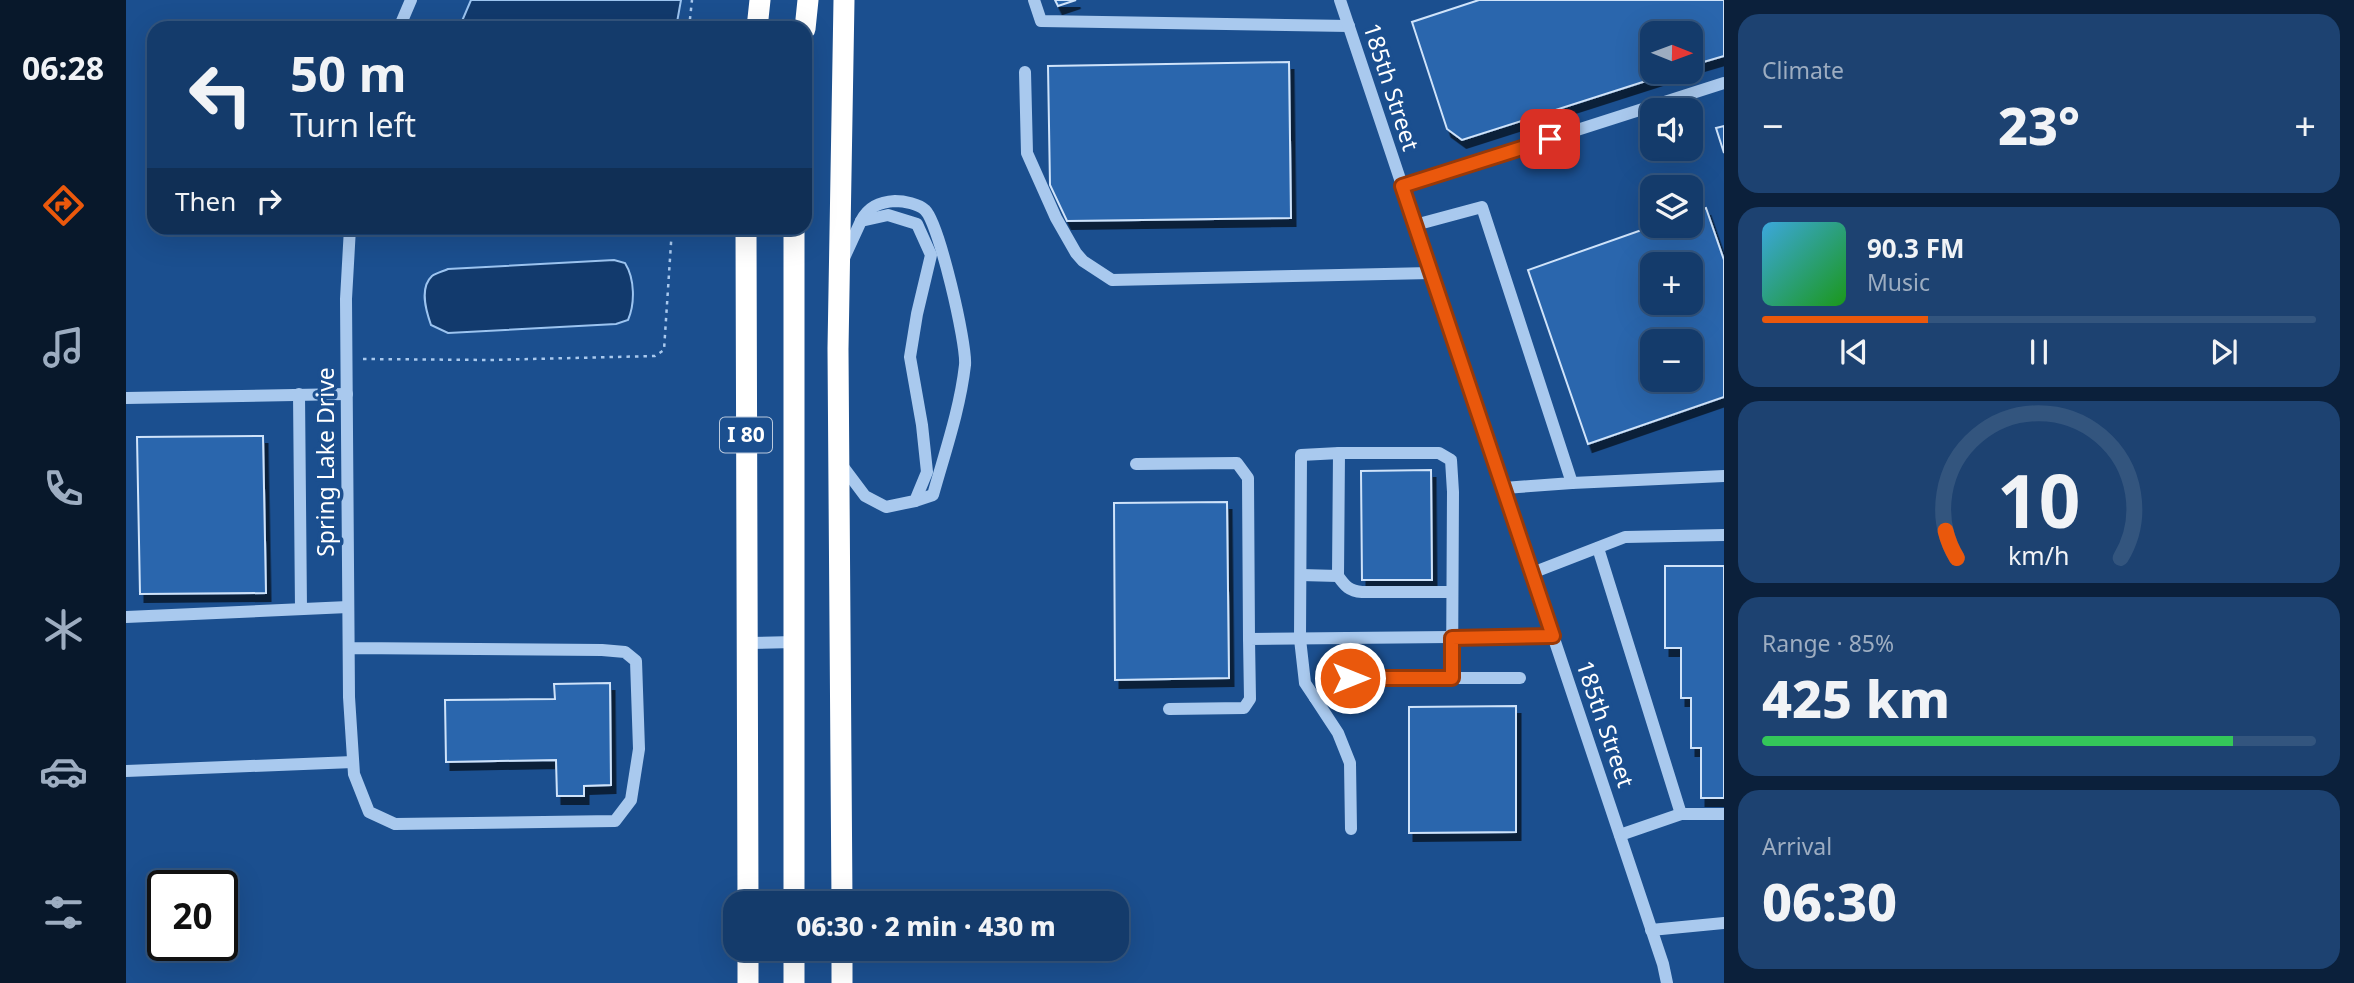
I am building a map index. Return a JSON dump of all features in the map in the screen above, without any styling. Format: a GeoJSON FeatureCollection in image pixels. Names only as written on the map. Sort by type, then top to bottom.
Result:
{"type":"FeatureCollection","features":[{"type":"Feature","properties":{"kind":"highway"},"geometry":{"type":"LineString","coordinates":[[758,21],[760,0]]}},
{"type":"Feature","properties":{"kind":"highway"},"geometry":{"type":"LineString","coordinates":[[806,21],[808,0]]}},
{"type":"Feature","properties":{"kind":"highway"},"geometry":{"type":"LineString","coordinates":[[842,891],[839,462],[844,0]]}},
{"type":"Feature","properties":{"kind":"highway","name":"I 80"},"geometry":{"type":"LineString","coordinates":[[746,235],[748,891]]}},
{"type":"Feature","properties":{"kind":"highway","name":"I 80"},"geometry":{"type":"LineString","coordinates":[[794,235],[794,891]]}},
{"type":"Feature","properties":{"kind":"highway"},"geometry":{"type":"LineString","coordinates":[[748,961],[748,983]]}},
{"type":"Feature","properties":{"kind":"highway"},"geometry":{"type":"LineString","coordinates":[[794,961],[794,983]]}},
{"type":"Feature","properties":{"kind":"highway"},"geometry":{"type":"LineString","coordinates":[[842,961],[842,983]]}},
{"type":"Feature","properties":{"kind":"street"},"geometry":{"type":"LineString","coordinates":[[402,21],[411,0]]}},
{"type":"Feature","properties":{"kind":"street"},"geometry":{"type":"LineString","coordinates":[[1034,0],[1041,21],[1349,26]]}},
{"type":"Feature","properties":{"kind":"street","name":"185th Street"},"geometry":{"type":"LineString","coordinates":[[1340,0],[1620,835],[1667,983]]}},
{"type":"Feature","properties":{"kind":"street"},"geometry":{"type":"LineString","coordinates":[[1025,72],[1027,153],[1056,218],[1076,253],[1083,261],[1112,280],[1431,273]]}},
{"type":"Feature","properties":{"kind":"street"},"geometry":{"type":"LineString","coordinates":[[1402,186],[1724,83]]}},
{"type":"Feature","properties":{"kind":"street"},"geometry":{"type":"LineString","coordinates":[[839,462],[865,496],[886,507],[933,495],[957,411],[965,362],[945,262],[934,225],[925,210],[904,201],[883,202],[867,210],[840,268]]}},
{"type":"Feature","properties":{"kind":"street"},"geometry":{"type":"LineString","coordinates":[[1415,225],[1482,207],[1572,483]]}},
{"type":"Feature","properties":{"kind":"street"},"geometry":{"type":"LineString","coordinates":[[861,221],[888,215],[917,224],[931,255],[910,357],[928,472],[915,501]]}},
{"type":"Feature","properties":{"kind":"street","name":"Spring Lake Drive"},"geometry":{"type":"LineString","coordinates":[[349,648],[625,652],[636,661],[639,749],[631,800],[615,821],[395,824],[369,812],[354,774],[349,697],[346,299],[351,235]]}},
{"type":"Feature","properties":{"kind":"street"},"geometry":{"type":"LineString","coordinates":[[299,394],[301,609]]}},
{"type":"Feature","properties":{"kind":"street"},"geometry":{"type":"LineString","coordinates":[[126,398],[347,394]]}},
{"type":"Feature","properties":{"kind":"street"},"geometry":{"type":"LineString","coordinates":[[1339,453],[1338,576],[1345,586],[1352,591],[1452,592]]}},
{"type":"Feature","properties":{"kind":"street"},"geometry":{"type":"LineString","coordinates":[[1351,829],[1350,763],[1338,733],[1305,683],[1300,639],[1301,455],[1439,453],[1451,460],[1452,678]]}},
{"type":"Feature","properties":{"kind":"street"},"geometry":{"type":"LineString","coordinates":[[1136,464],[1237,463],[1248,478],[1250,699],[1244,708],[1169,709]]}},
{"type":"Feature","properties":{"kind":"street"},"geometry":{"type":"LineString","coordinates":[[1504,488],[1724,476]]}},
{"type":"Feature","properties":{"kind":"street"},"geometry":{"type":"LineString","coordinates":[[1532,573],[1625,537],[1724,535]]}},
{"type":"Feature","properties":{"kind":"street"},"geometry":{"type":"LineString","coordinates":[[1598,548],[1681,814]]}},
{"type":"Feature","properties":{"kind":"street"},"geometry":{"type":"LineString","coordinates":[[1300,575],[1338,576]]}},
{"type":"Feature","properties":{"kind":"street"},"geometry":{"type":"LineString","coordinates":[[126,617],[348,607]]}},
{"type":"Feature","properties":{"kind":"street"},"geometry":{"type":"LineString","coordinates":[[1249,639],[1553,636]]}},
{"type":"Feature","properties":{"kind":"street"},"geometry":{"type":"LineString","coordinates":[[746,643],[795,642]]}},
{"type":"Feature","properties":{"kind":"street"},"geometry":{"type":"LineString","coordinates":[[1315,698],[1350,678],[1520,678]]}},
{"type":"Feature","properties":{"kind":"street"},"geometry":{"type":"LineString","coordinates":[[126,771],[353,762]]}},
{"type":"Feature","properties":{"kind":"street"},"geometry":{"type":"LineString","coordinates":[[1620,835],[1681,814],[1724,814]]}},
{"type":"Feature","properties":{"kind":"street"},"geometry":{"type":"LineString","coordinates":[[1651,930],[1724,923]]}},
{"type":"Feature","properties":{"kind":"path"},"geometry":{"type":"LineString","coordinates":[[690,21],[692,0]]}},
{"type":"Feature","properties":{"kind":"path"},"geometry":{"type":"LineString","coordinates":[[363,359],[491,360],[655,356],[664,350],[672,235]]}},
{"type":"Feature","properties":{"kind":"water"},"geometry":{"type":"Polygon","coordinates":[[[471,0],[681,0],[677,21],[462,21],[471,0]]]}},
{"type":"Feature","properties":{"kind":"water"},"geometry":{"type":"Polygon","coordinates":[[[614,260],[625,263],[631,276],[632,307],[628,320],[616,324],[448,333],[431,325],[425,300],[426,287],[432,276],[448,269],[614,260]]]}},
{"type":"Feature","properties":{"kind":"building"},"geometry":{"type":"Polygon","coordinates":[[[1055,0],[1076,0],[1058,6],[1055,0]]]}},
{"type":"Feature","properties":{"kind":"building"},"geometry":{"type":"Polygon","coordinates":[[[1479,0],[1724,0],[1724,56],[1703,62],[1703,21],[1640,21],[1640,83],[1462,140],[1447,129],[1412,22],[1479,0]]]}},
{"type":"Feature","properties":{"kind":"building"},"geometry":{"type":"Polygon","coordinates":[[[1289,62],[1291,218],[1067,221],[1050,185],[1048,66],[1289,62]]]}},
{"type":"Feature","properties":{"kind":"building"},"geometry":{"type":"Polygon","coordinates":[[[1724,126],[1724,153],[1716,128],[1724,126]]]}},
{"type":"Feature","properties":{"kind":"building"},"geometry":{"type":"Polygon","coordinates":[[[1706,208],[1724,260],[1724,397],[1588,444],[1528,270],[1640,231],[1640,238],[1703,238],[1703,209],[1706,208]]]}},
{"type":"Feature","properties":{"kind":"building"},"geometry":{"type":"Polygon","coordinates":[[[263,436],[266,593],[140,594],[137,437],[263,436]]]}},
{"type":"Feature","properties":{"kind":"building"},"geometry":{"type":"Polygon","coordinates":[[[1431,470],[1432,580],[1362,580],[1361,471],[1431,470]]]}},
{"type":"Feature","properties":{"kind":"building"},"geometry":{"type":"Polygon","coordinates":[[[1227,502],[1229,678],[1115,680],[1114,503],[1227,502]]]}},
{"type":"Feature","properties":{"kind":"building"},"geometry":{"type":"Polygon","coordinates":[[[1665,566],[1724,566],[1724,798],[1701,798],[1701,748],[1691,748],[1691,698],[1681,698],[1681,648],[1665,648],[1665,566]]]}},
{"type":"Feature","properties":{"kind":"building"},"geometry":{"type":"Polygon","coordinates":[[[610,683],[611,785],[584,786],[584,796],[557,796],[556,760],[446,762],[445,700],[555,699],[554,684],[610,683]]]}},
{"type":"Feature","properties":{"kind":"building"},"geometry":{"type":"Polygon","coordinates":[[[1516,706],[1516,832],[1409,833],[1409,707],[1516,706]]]}},
{"type":"Feature","properties":{"kind":"route"},"geometry":{"type":"LineString","coordinates":[[1350,678],[1452,678],[1452,638],[1553,636],[1402,186],[1550,139]]}}]}
